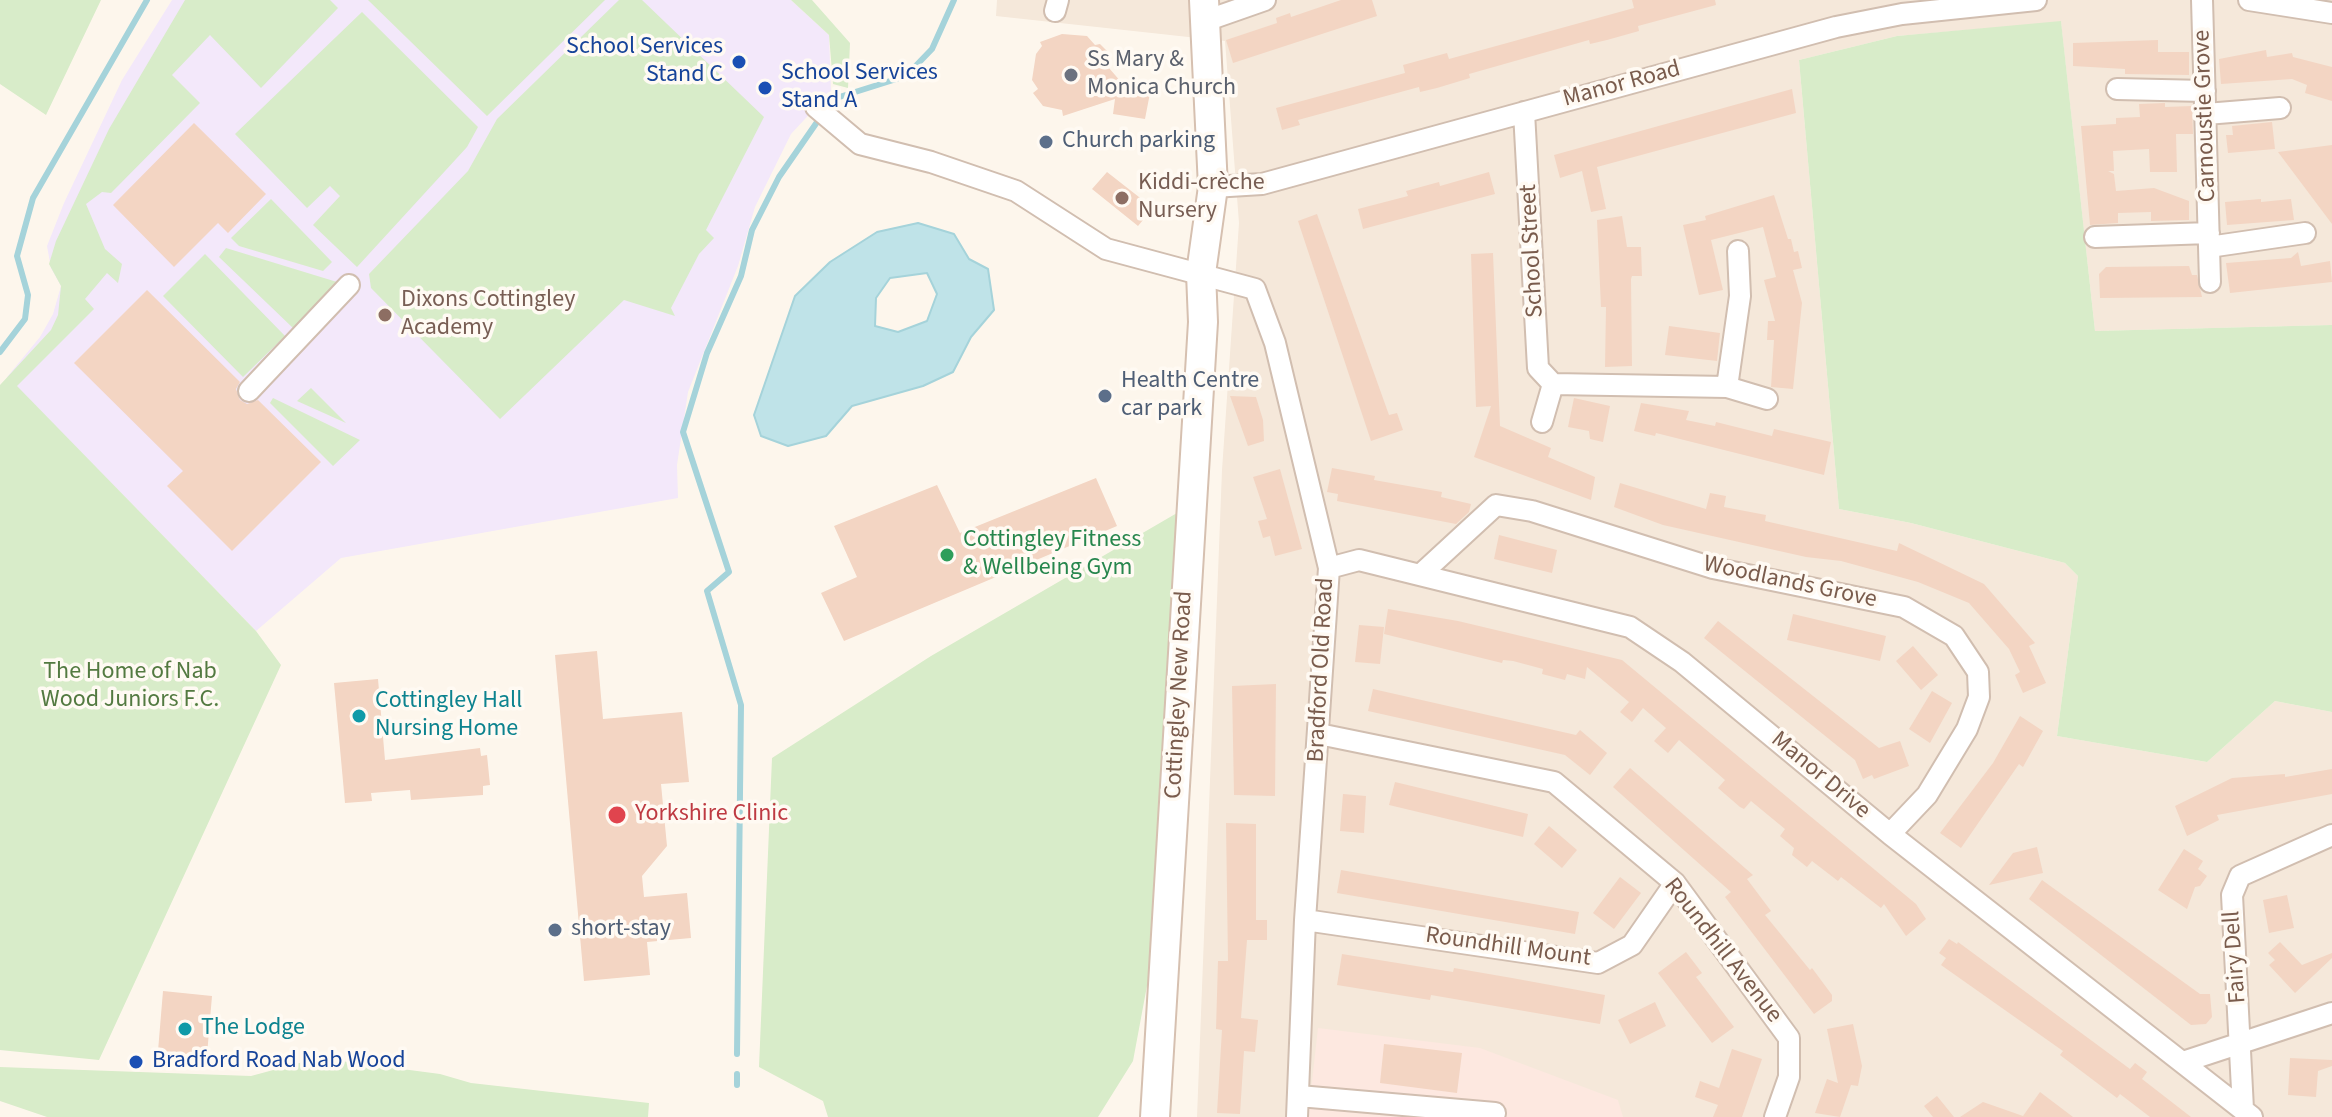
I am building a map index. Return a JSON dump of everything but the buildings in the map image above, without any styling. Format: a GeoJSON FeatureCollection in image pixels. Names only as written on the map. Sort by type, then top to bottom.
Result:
{"type":"FeatureCollection","features":[{"type":"Feature","properties":{"kind":"main road","name":"Cottingley New Road"},"geometry":{"type":"LineString","coordinates":[[1155,1117],[1203,322],[1201,273],[1213,187],[1204,11]]}},
{"type":"Feature","properties":{"kind":"street"},"geometry":{"type":"LineString","coordinates":[[1204,11],[1265,0]]}},
{"type":"Feature","properties":{"kind":"street","name":"Manor Road"},"geometry":{"type":"LineString","coordinates":[[1213,187],[1262,184],[1836,27],[1915,12],[2036,0]]}},
{"type":"Feature","properties":{"kind":"street","name":"Carnoustie Grove"},"geometry":{"type":"LineString","coordinates":[[2202,0],[2210,282]]}},
{"type":"Feature","properties":{"kind":"street"},"geometry":{"type":"LineString","coordinates":[[2249,0],[2271,1],[2332,13]]}},
{"type":"Feature","properties":{"kind":"street"},"geometry":{"type":"LineString","coordinates":[[2117,89],[2205,91]]}},
{"type":"Feature","properties":{"kind":"street"},"geometry":{"type":"LineString","coordinates":[[816,107],[860,144],[931,162],[1016,191],[1106,249],[1201,273]]}},
{"type":"Feature","properties":{"kind":"street"},"geometry":{"type":"LineString","coordinates":[[2206,114],[2280,108]]}},
{"type":"Feature","properties":{"kind":"street","name":"School Street"},"geometry":{"type":"LineString","coordinates":[[1524,112],[1538,368],[1553,384]]}},
{"type":"Feature","properties":{"kind":"street"},"geometry":{"type":"LineString","coordinates":[[2209,240],[2305,233]]}},
{"type":"Feature","properties":{"kind":"street","name":"Carnoustie Grove"},"geometry":{"type":"LineString","coordinates":[[2095,237],[2209,240]]}},
{"type":"Feature","properties":{"kind":"street"},"geometry":{"type":"LineString","coordinates":[[1727,387],[1740,296],[1738,251]]}},
{"type":"Feature","properties":{"kind":"street","name":"Bradford Old Road"},"geometry":{"type":"LineString","coordinates":[[1201,273],[1255,289],[1275,343],[1329,568],[1305,920],[1297,1117]]}},
{"type":"Feature","properties":{"kind":"street"},"geometry":{"type":"LineString","coordinates":[[249,391],[349,285]]}},
{"type":"Feature","properties":{"kind":"street"},"geometry":{"type":"LineString","coordinates":[[1542,422],[1553,384],[1727,387],[1767,399]]}},
{"type":"Feature","properties":{"kind":"street","name":"Woodlands Grove"},"geometry":{"type":"LineString","coordinates":[[1420,575],[1496,505],[1532,511],[1713,568],[1904,607],[1954,636],[1978,672],[1979,697],[1967,729],[1927,795],[1890,834]]}},
{"type":"Feature","properties":{"kind":"street","name":"Manor Drive"},"geometry":{"type":"LineString","coordinates":[[1329,568],[1359,560],[1630,627],[1682,662],[1890,834],[2248,1113]]}},
{"type":"Feature","properties":{"kind":"street","name":"Roundhill Avenue"},"geometry":{"type":"LineString","coordinates":[[1319,734],[1554,782],[1675,883],[1789,1038],[1789,1077],[1775,1117]]}},
{"type":"Feature","properties":{"kind":"street","name":"Fairy Dell"},"geometry":{"type":"LineString","coordinates":[[2248,1113],[2232,895],[2240,876],[2332,835]]}},
{"type":"Feature","properties":{"kind":"street","name":"Roundhill Mount"},"geometry":{"type":"LineString","coordinates":[[1305,920],[1598,963],[1632,945],[1675,883]]}},
{"type":"Feature","properties":{"kind":"street"},"geometry":{"type":"LineString","coordinates":[[2183,1062],[2332,1013]]}},
{"type":"Feature","properties":{"kind":"street"},"geometry":{"type":"LineString","coordinates":[[1299,1096],[1445,1113],[1495,1113]]}},
{"type":"Feature","properties":{"kind":"shaded area","name":"Dixons Cottingley Academy"},"geometry":{"type":"Polygon","coordinates":[[[172,0],[791,0],[829,35],[831,91],[791,134],[755,207],[738,266],[688,392],[677,465],[678,498],[341,558],[256,631],[7,377],[40,337],[53,314],[61,286],[51,268],[47,246],[64,203],[122,80],[172,0]]]}},
{"type":"Feature","properties":{"kind":"shaded area"},"geometry":{"type":"Polygon","coordinates":[[[997,0],[2332,0],[2332,325],[2095,331],[2061,22],[1897,36],[1799,60],[1839,509],[1911,523],[2065,563],[2078,576],[2057,736],[2207,762],[2275,701],[2332,712],[2332,1117],[1197,1117],[1222,470],[1239,223],[1225,41],[996,16],[997,0]]]}},
{"type":"Feature","properties":{"kind":"shaded area"},"geometry":{"type":"Polygon","coordinates":[[[1318,1028],[1480,1048],[1618,1100],[1623,1117],[1308,1117],[1318,1028]]]}},
{"type":"Feature","properties":{"kind":"green space"},"geometry":{"type":"Polygon","coordinates":[[[0,0],[101,0],[46,115],[0,84],[0,0]]]}},
{"type":"Feature","properties":{"kind":"green space","name":"The Home of Nab Wood Juniors F.C."},"geometry":{"type":"Polygon","coordinates":[[[185,0],[330,0],[338,8],[261,88],[210,35],[172,75],[200,103],[111,193],[102,192],[86,204],[105,249],[122,264],[118,283],[107,273],[85,299],[94,309],[17,386],[256,631],[281,665],[99,1060],[0,1050],[0,385],[51,330],[58,315],[61,286],[49,264],[56,241],[109,129],[185,0]]]}},
{"type":"Feature","properties":{"kind":"green space"},"geometry":{"type":"Polygon","coordinates":[[[368,0],[605,0],[487,116],[368,0]]]}},
{"type":"Feature","properties":{"kind":"green space"},"geometry":{"type":"Polygon","coordinates":[[[619,0],[642,0],[764,117],[706,230],[714,238],[699,254],[671,308],[675,316],[624,300],[500,419],[371,288],[369,274],[468,171],[497,119],[619,0]]]}},
{"type":"Feature","properties":{"kind":"green space"},"geometry":{"type":"Polygon","coordinates":[[[791,0],[812,0],[850,43],[848,88],[833,84],[829,35],[791,0]]]}},
{"type":"Feature","properties":{"kind":"green space"},"geometry":{"type":"Polygon","coordinates":[[[362,12],[478,127],[467,147],[357,267],[313,225],[340,196],[330,186],[307,208],[235,134],[362,12]]]}},
{"type":"Feature","properties":{"kind":"green space"},"geometry":{"type":"Polygon","coordinates":[[[2061,21],[2095,331],[2332,325],[2332,712],[2275,701],[2207,762],[2057,736],[2078,576],[2065,563],[1911,523],[1839,509],[1799,60],[1897,36],[2061,21]]]}},
{"type":"Feature","properties":{"kind":"green space"},"geometry":{"type":"Polygon","coordinates":[[[271,199],[332,262],[323,271],[239,246],[231,238],[271,199]]]}},
{"type":"Feature","properties":{"kind":"green space"},"geometry":{"type":"Polygon","coordinates":[[[226,248],[337,282],[293,328],[219,257],[226,248]]]}},
{"type":"Feature","properties":{"kind":"green space"},"geometry":{"type":"Polygon","coordinates":[[[205,254],[285,336],[243,377],[163,296],[205,254]]]}},
{"type":"Feature","properties":{"kind":"green space"},"geometry":{"type":"Polygon","coordinates":[[[311,388],[346,423],[297,401],[311,388]]]}},
{"type":"Feature","properties":{"kind":"green space"},"geometry":{"type":"Polygon","coordinates":[[[273,398],[360,440],[333,466],[270,403],[273,398]]]}},
{"type":"Feature","properties":{"kind":"green space"},"geometry":{"type":"Polygon","coordinates":[[[1177,513],[1149,975],[1133,1061],[1098,1117],[828,1117],[823,1101],[759,1067],[772,758],[931,656],[1177,513]]]}},
{"type":"Feature","properties":{"kind":"green space"},"geometry":{"type":"Polygon","coordinates":[[[318,1058],[440,1074],[471,1083],[649,1103],[648,1117],[47,1117],[0,1101],[0,1067],[251,1076],[318,1058]]]}},
{"type":"Feature","properties":{"kind":"water"},"geometry":{"type":"Polygon","coordinates":[[[918,223],[954,234],[969,259],[988,269],[994,310],[971,337],[953,372],[923,386],[852,406],[826,436],[788,446],[761,436],[754,415],[795,296],[830,262],[877,232],[918,223]],[[927,273],[890,278],[876,298],[875,326],[898,332],[927,321],[937,294],[927,273]]]}},
{"type":"Feature","properties":{"kind":"waterway"},"geometry":{"type":"LineString","coordinates":[[0,352],[25,319],[28,295],[17,256],[33,198],[147,0]]}},
{"type":"Feature","properties":{"kind":"waterway"},"geometry":{"type":"LineString","coordinates":[[737,1054],[741,705],[707,591],[729,572],[683,432],[707,353],[741,276],[752,230],[779,177],[833,99],[906,76],[932,49],[954,0]]}},
{"type":"Feature","properties":{"kind":"waterway"},"geometry":{"type":"LineString","coordinates":[[737,1074],[737,1085]]}},
{"type":"Feature","properties":{"kind":"place","name":"School Services Stand C"},"geometry":{"type":"Point","coordinates":[739,62]}},
{"type":"Feature","properties":{"kind":"place","name":"Ss Mary & Monica Church"},"geometry":{"type":"Point","coordinates":[1071,75]}},
{"type":"Feature","properties":{"kind":"place","name":"School Services Stand A"},"geometry":{"type":"Point","coordinates":[765,88]}},
{"type":"Feature","properties":{"kind":"place","name":"Church parking"},"geometry":{"type":"Point","coordinates":[1046,142]}},
{"type":"Feature","properties":{"kind":"place","name":"Kiddi-crèche Nursery"},"geometry":{"type":"Point","coordinates":[1122,198]}},
{"type":"Feature","properties":{"kind":"place","name":"Dixons Cottingley Academy"},"geometry":{"type":"Point","coordinates":[385,315]}},
{"type":"Feature","properties":{"kind":"place","name":"Health Centre car park"},"geometry":{"type":"Point","coordinates":[1105,396]}},
{"type":"Feature","properties":{"kind":"place","name":"Cottingley Fitness & Wellbeing Gym"},"geometry":{"type":"Point","coordinates":[947,555]}},
{"type":"Feature","properties":{"kind":"place","name":"Cottingley Hall Nursing Home"},"geometry":{"type":"Point","coordinates":[359,716]}},
{"type":"Feature","properties":{"kind":"place","name":"Yorkshire Clinic"},"geometry":{"type":"Point","coordinates":[617,815]}},
{"type":"Feature","properties":{"kind":"place","name":"short-stay"},"geometry":{"type":"Point","coordinates":[555,930]}},
{"type":"Feature","properties":{"kind":"place","name":"The Lodge"},"geometry":{"type":"Point","coordinates":[185,1029]}},
{"type":"Feature","properties":{"kind":"place","name":"Bradford Road Nab Wood"},"geometry":{"type":"Point","coordinates":[136,1062]}}]}
